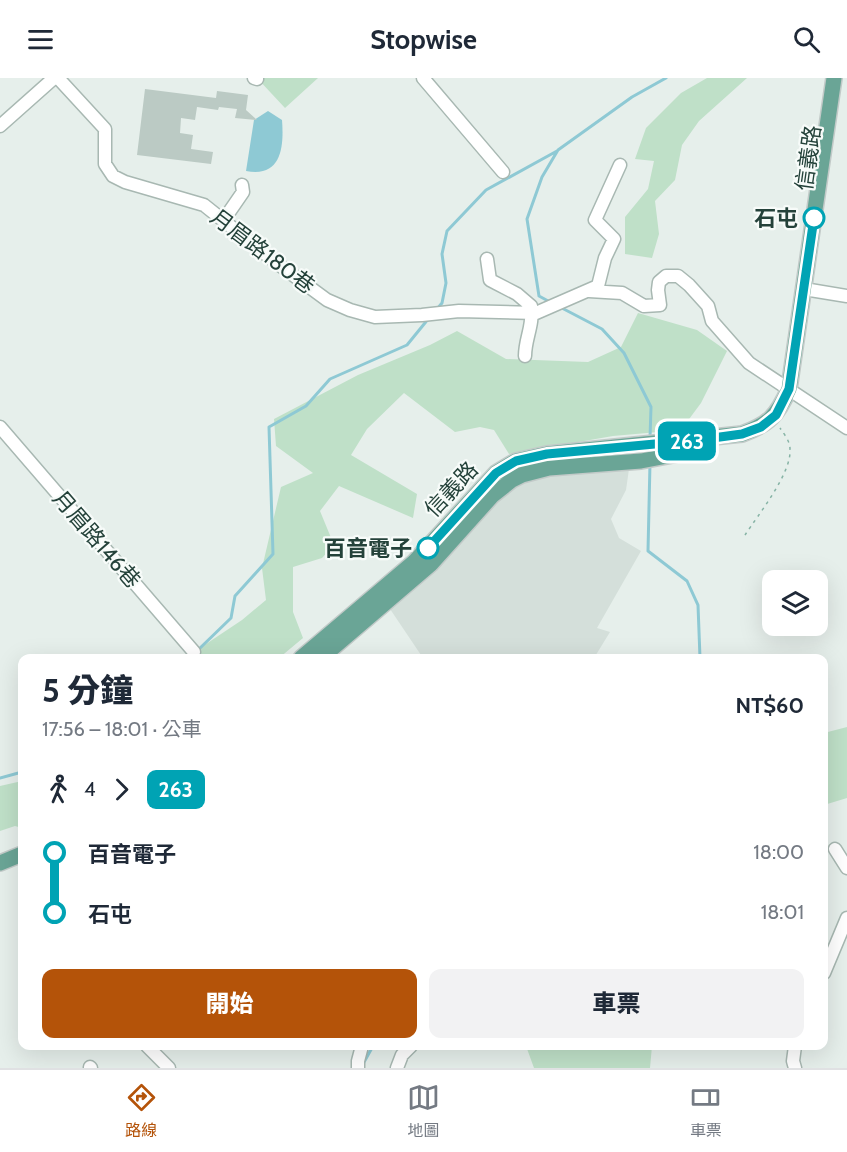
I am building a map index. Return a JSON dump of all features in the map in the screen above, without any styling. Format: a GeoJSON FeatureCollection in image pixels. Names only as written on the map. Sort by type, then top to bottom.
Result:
{"type":"FeatureCollection","features":[{"type":"Feature","properties":{"kind":"main road","name":"信義路"},"geometry":{"type":"LineString","coordinates":[[325,654],[492,496],[522,475],[549,468],[641,461],[683,447],[742,434],[761,427],[776,415],[800,376],[808,290],[834,78]]}},
{"type":"Feature","properties":{"kind":"main road","name":"信義路"},"geometry":{"type":"LineString","coordinates":[[808,290],[843,78]]}},
{"type":"Feature","properties":{"kind":"main road","name":"信義路"},"geometry":{"type":"LineString","coordinates":[[778,426],[786,417],[792,391]]}},
{"type":"Feature","properties":{"kind":"main road"},"geometry":{"type":"LineString","coordinates":[[683,447],[743,443],[760,438],[778,426]]}},
{"type":"Feature","properties":{"kind":"main road","name":"信義路"},"geometry":{"type":"LineString","coordinates":[[306,654],[428,557],[496,473],[516,461],[547,454],[641,445],[683,447]]}},
{"type":"Feature","properties":{"kind":"main road"},"geometry":{"type":"LineString","coordinates":[[0,863],[18,856]]}},
{"type":"Feature","properties":{"kind":"main road"},"geometry":{"type":"LineString","coordinates":[[0,874],[18,867]]}},
{"type":"Feature","properties":{"kind":"street"},"geometry":{"type":"LineString","coordinates":[[0,126],[56,78]]}},
{"type":"Feature","properties":{"kind":"street","name":"月眉路180巷"},"geometry":{"type":"LineString","coordinates":[[56,78],[105,129],[105,164],[113,176],[125,182],[204,206],[327,300],[350,310],[375,317],[459,311],[532,313],[589,291]]}},
{"type":"Feature","properties":{"kind":"street"},"geometry":{"type":"LineString","coordinates":[[423,78],[503,172]]}},
{"type":"Feature","properties":{"kind":"street"},"geometry":{"type":"LineString","coordinates":[[589,291],[598,286],[605,258],[614,238],[595,220],[620,165]]}},
{"type":"Feature","properties":{"kind":"street"},"geometry":{"type":"LineString","coordinates":[[223,221],[243,192],[242,185]]}},
{"type":"Feature","properties":{"kind":"street"},"geometry":{"type":"LineString","coordinates":[[487,259],[490,280],[517,294],[531,306],[531,331],[525,346],[525,356]]}},
{"type":"Feature","properties":{"kind":"street"},"geometry":{"type":"LineString","coordinates":[[589,291],[622,293],[644,306],[660,305],[659,282],[666,276],[678,276],[708,306],[712,321],[749,363],[847,428]]}},
{"type":"Feature","properties":{"kind":"street"},"geometry":{"type":"LineString","coordinates":[[808,290],[847,296]]}},
{"type":"Feature","properties":{"kind":"street","name":"月眉路146巷"},"geometry":{"type":"LineString","coordinates":[[0,427],[194,652]]}},
{"type":"Feature","properties":{"kind":"street"},"geometry":{"type":"LineString","coordinates":[[835,849],[847,868]]}},
{"type":"Feature","properties":{"kind":"street"},"geometry":{"type":"LineString","coordinates":[[828,963],[847,918]]}},
{"type":"Feature","properties":{"kind":"street"},"geometry":{"type":"LineString","coordinates":[[151,1050],[169,1068]]}},
{"type":"Feature","properties":{"kind":"street"},"geometry":{"type":"LineString","coordinates":[[358,1068],[361,1050]]}},
{"type":"Feature","properties":{"kind":"street"},"geometry":{"type":"LineString","coordinates":[[396,1068],[407,1050]]}},
{"type":"Feature","properties":{"kind":"street"},"geometry":{"type":"LineString","coordinates":[[794,1050],[795,1068]]}},
{"type":"Feature","properties":{"kind":"path"},"geometry":{"type":"LineString","coordinates":[[745,536],[781,480],[791,450],[789,442],[778,426]]}},
{"type":"Feature","properties":{"kind":"shaded area"},"geometry":{"type":"Polygon","coordinates":[[[630,462],[626,490],[611,519],[619,538],[641,551],[597,628],[610,632],[596,654],[420,654],[388,606],[511,484],[533,473],[630,462]]]}},
{"type":"Feature","properties":{"kind":"green space"},"geometry":{"type":"Polygon","coordinates":[[[257,78],[318,78],[285,108],[257,78]]]}},
{"type":"Feature","properties":{"kind":"green space"},"geometry":{"type":"Polygon","coordinates":[[[707,78],[747,78],[699,121],[682,145],[675,180],[655,201],[659,234],[652,258],[625,254],[625,217],[648,189],[654,161],[635,159],[646,128],[681,93],[707,78]]]}},
{"type":"Feature","properties":{"kind":"green space"},"geometry":{"type":"Polygon","coordinates":[[[638,313],[697,330],[727,351],[701,403],[681,430],[613,436],[509,454],[494,430],[480,427],[455,432],[404,393],[367,429],[351,455],[417,494],[413,518],[339,486],[320,511],[334,545],[322,558],[293,567],[293,612],[303,638],[284,654],[192,654],[242,620],[266,600],[262,568],[281,487],[313,473],[276,446],[274,419],[358,375],[430,345],[457,331],[506,359],[588,362],[621,347],[638,313]]]}},
{"type":"Feature","properties":{"kind":"green space"},"geometry":{"type":"Polygon","coordinates":[[[847,727],[847,798],[828,804],[828,732],[847,727]]]}},
{"type":"Feature","properties":{"kind":"green space"},"geometry":{"type":"Polygon","coordinates":[[[18,782],[18,827],[0,831],[0,786],[18,782]]]}},
{"type":"Feature","properties":{"kind":"green space"},"geometry":{"type":"Polygon","coordinates":[[[527,1050],[652,1050],[650,1068],[534,1068],[527,1050]]]}},
{"type":"Feature","properties":{"kind":"water"},"geometry":{"type":"Polygon","coordinates":[[[268,111],[282,120],[282,140],[278,158],[267,170],[246,171],[254,120],[268,111]]]}},
{"type":"Feature","properties":{"kind":"building"},"geometry":{"type":"Polygon","coordinates":[[[145,89],[216,98],[217,91],[248,95],[246,110],[257,120],[235,118],[237,109],[219,107],[218,110],[197,107],[195,120],[181,118],[180,133],[193,135],[191,149],[213,152],[211,164],[137,155],[145,89]]]}},
{"type":"Feature","properties":{"kind":"waterway"},"geometry":{"type":"LineString","coordinates":[[550,302],[539,296],[527,219],[542,177],[558,150],[632,97],[666,78]]}},
{"type":"Feature","properties":{"kind":"waterway"},"geometry":{"type":"LineString","coordinates":[[437,309],[442,303],[446,283],[442,254],[447,231],[486,190],[557,151]]}},
{"type":"Feature","properties":{"kind":"waterway"},"geometry":{"type":"LineString","coordinates":[[558,306],[602,329],[624,353],[651,407],[650,438]]}},
{"type":"Feature","properties":{"kind":"waterway"},"geometry":{"type":"LineString","coordinates":[[198,650],[231,618],[235,596],[273,554],[269,427],[306,406],[330,379],[407,345],[429,318]]}},
{"type":"Feature","properties":{"kind":"waterway"},"geometry":{"type":"LineString","coordinates":[[650,463],[648,551],[687,581],[698,605],[700,654]]}},
{"type":"Feature","properties":{"kind":"waterway"},"geometry":{"type":"LineString","coordinates":[[0,778],[18,773]]}},
{"type":"Feature","properties":{"kind":"waterway"},"geometry":{"type":"LineString","coordinates":[[363,1064],[371,1050]]}},
{"type":"Feature","properties":{"kind":"bus line","name":"263"},"geometry":{"type":"LineString","coordinates":[[428,548],[496,473],[516,461],[547,454],[713,439],[742,434],[761,427],[776,415],[789,389],[814,218]]}},
{"type":"Feature","properties":{"kind":"place","name":"石屯"},"geometry":{"type":"Point","coordinates":[814,218]}},
{"type":"Feature","properties":{"kind":"place","name":"百音電子"},"geometry":{"type":"Point","coordinates":[428,548]}}]}
